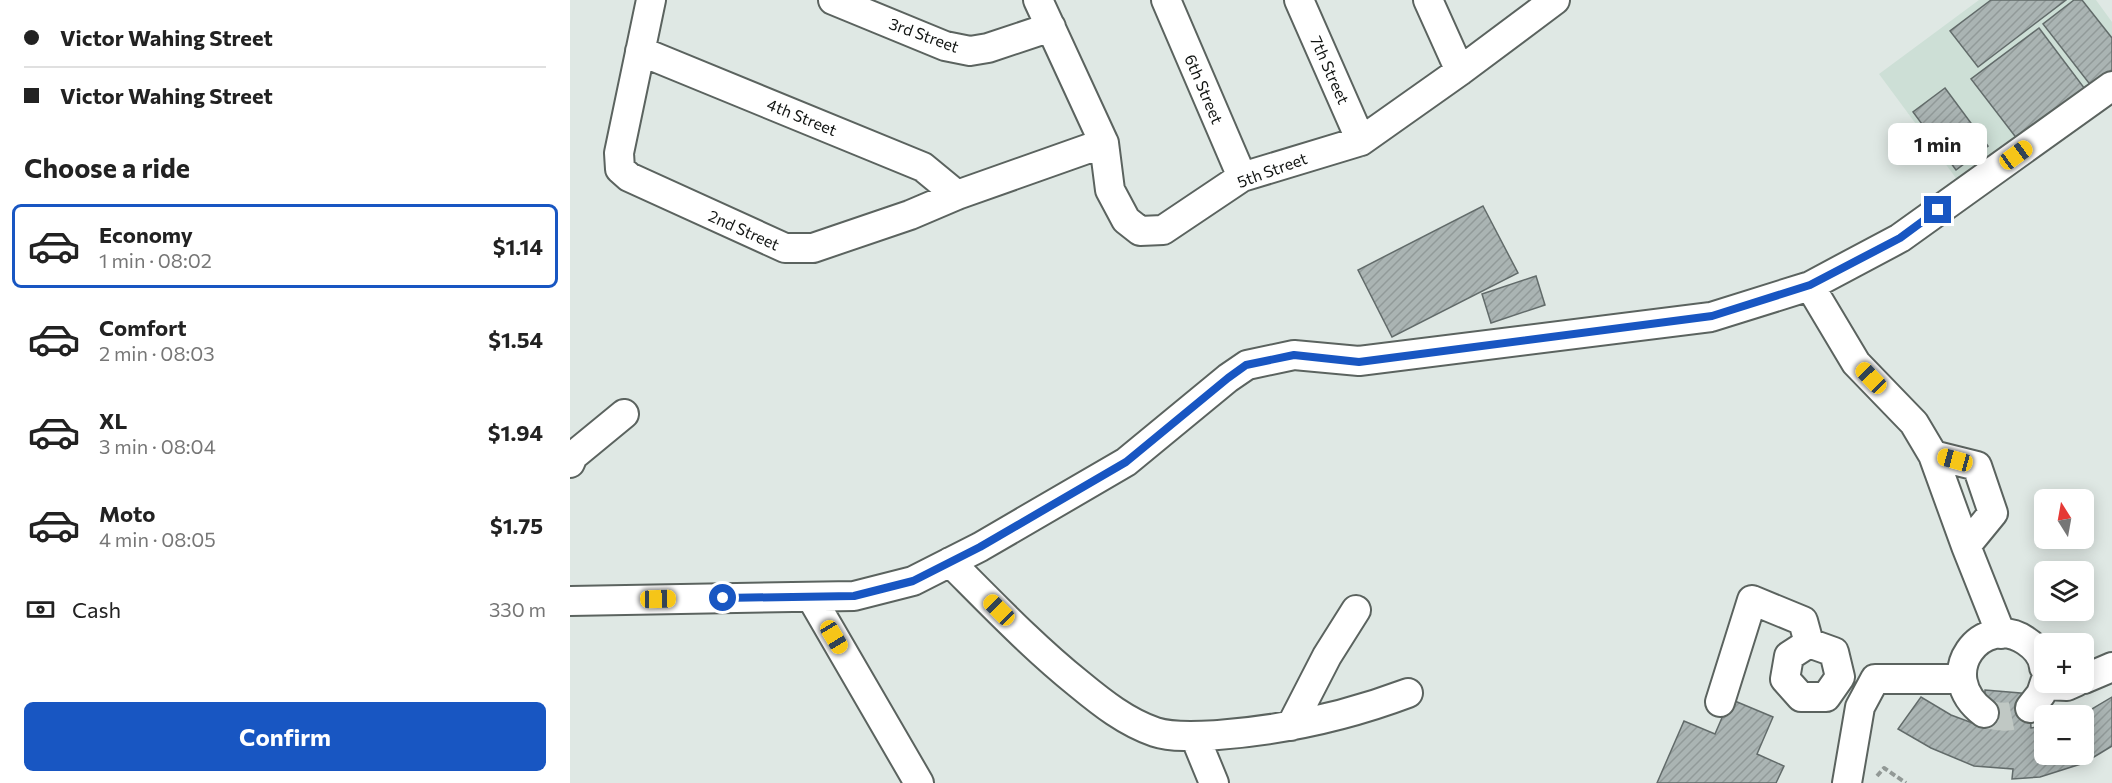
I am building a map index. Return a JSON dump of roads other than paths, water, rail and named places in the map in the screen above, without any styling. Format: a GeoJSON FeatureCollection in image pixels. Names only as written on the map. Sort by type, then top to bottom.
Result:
{"type":"FeatureCollection","features":[{"type":"Feature","properties":{"kind":"street","name":"2nd Street"},"geometry":{"type":"LineString","coordinates":[[651,0],[619,153],[620,169],[629,177],[785,248],[797,250],[813,248],[910,215],[957,195],[1104,143]]}},
{"type":"Feature","properties":{"kind":"street","name":"3rd Street"},"geometry":{"type":"LineString","coordinates":[[833,0],[945,46],[970,51],[988,48],[1051,27]]}},
{"type":"Feature","properties":{"kind":"street","name":"5th Street"},"geometry":{"type":"LineString","coordinates":[[1038,0],[1104,143],[1110,190],[1126,220],[1140,231],[1163,230],[1242,177],[1361,141],[1460,72],[1555,0]]}},
{"type":"Feature","properties":{"kind":"street","name":"6th Street"},"geometry":{"type":"LineString","coordinates":[[1166,0],[1242,177]]}},
{"type":"Feature","properties":{"kind":"street","name":"7th Street"},"geometry":{"type":"LineString","coordinates":[[1299,0],[1361,141]]}},
{"type":"Feature","properties":{"kind":"street"},"geometry":{"type":"LineString","coordinates":[[1428,0],[1460,72]]}},
{"type":"Feature","properties":{"kind":"street","name":"4th Street"},"geometry":{"type":"LineString","coordinates":[[640,51],[923,167],[957,195]]}},
{"type":"Feature","properties":{"kind":"street"},"geometry":{"type":"LineString","coordinates":[[570,601],[854,596],[913,581],[980,547],[1126,462],[1246,365],[1294,355],[1359,362],[1712,316],[1810,285],[1900,238],[2112,86]]}},
{"type":"Feature","properties":{"kind":"street"},"geometry":{"type":"LineString","coordinates":[[1810,285],[1856,363],[1914,423],[1933,454],[2001,634]]}},
{"type":"Feature","properties":{"kind":"street"},"geometry":{"type":"LineString","coordinates":[[570,463],[573,456],[624,414]]}},
{"type":"Feature","properties":{"kind":"street"},"geometry":{"type":"LineString","coordinates":[[1933,454],[1977,466],[1993,513],[1966,546]]}},
{"type":"Feature","properties":{"kind":"street"},"geometry":{"type":"LineString","coordinates":[[950,562],[1047,658],[1111,710],[1156,733],[1195,736],[1257,732],[1368,708],[1408,693]]}},
{"type":"Feature","properties":{"kind":"street"},"geometry":{"type":"LineString","coordinates":[[811,597],[919,783]]}},
{"type":"Feature","properties":{"kind":"street"},"geometry":{"type":"LineString","coordinates":[[1720,702],[1752,600],[1803,621],[1809,643]]}},
{"type":"Feature","properties":{"kind":"street"},"geometry":{"type":"LineString","coordinates":[[1291,726],[1327,656],[1356,610]]}},
{"type":"Feature","properties":{"kind":"street"},"geometry":{"type":"LineString","coordinates":[[1984,713],[1972,705],[1961,679],[1962,668],[1971,648],[1990,636],[2001,634],[2012,634],[2034,647]]}},
{"type":"Feature","properties":{"kind":"street"},"geometry":{"type":"LineString","coordinates":[[1809,643],[1834,652],[1840,677],[1826,697],[1801,698],[1785,679],[1789,656],[1809,643]]}},
{"type":"Feature","properties":{"kind":"street"},"geometry":{"type":"LineString","coordinates":[[2094,675],[2112,667]]}},
{"type":"Feature","properties":{"kind":"street"},"geometry":{"type":"LineString","coordinates":[[1840,677],[1961,679]]}},
{"type":"Feature","properties":{"kind":"street"},"geometry":{"type":"LineString","coordinates":[[1847,783],[1860,707],[1875,679]]}},
{"type":"Feature","properties":{"kind":"street"},"geometry":{"type":"LineString","coordinates":[[1195,736],[1214,783]]}},
{"type":"Feature","properties":{"kind":"tunnel"},"geometry":{"type":"LineString","coordinates":[[1984,713],[2008,716],[2019,714],[2030,708]]}}]}
